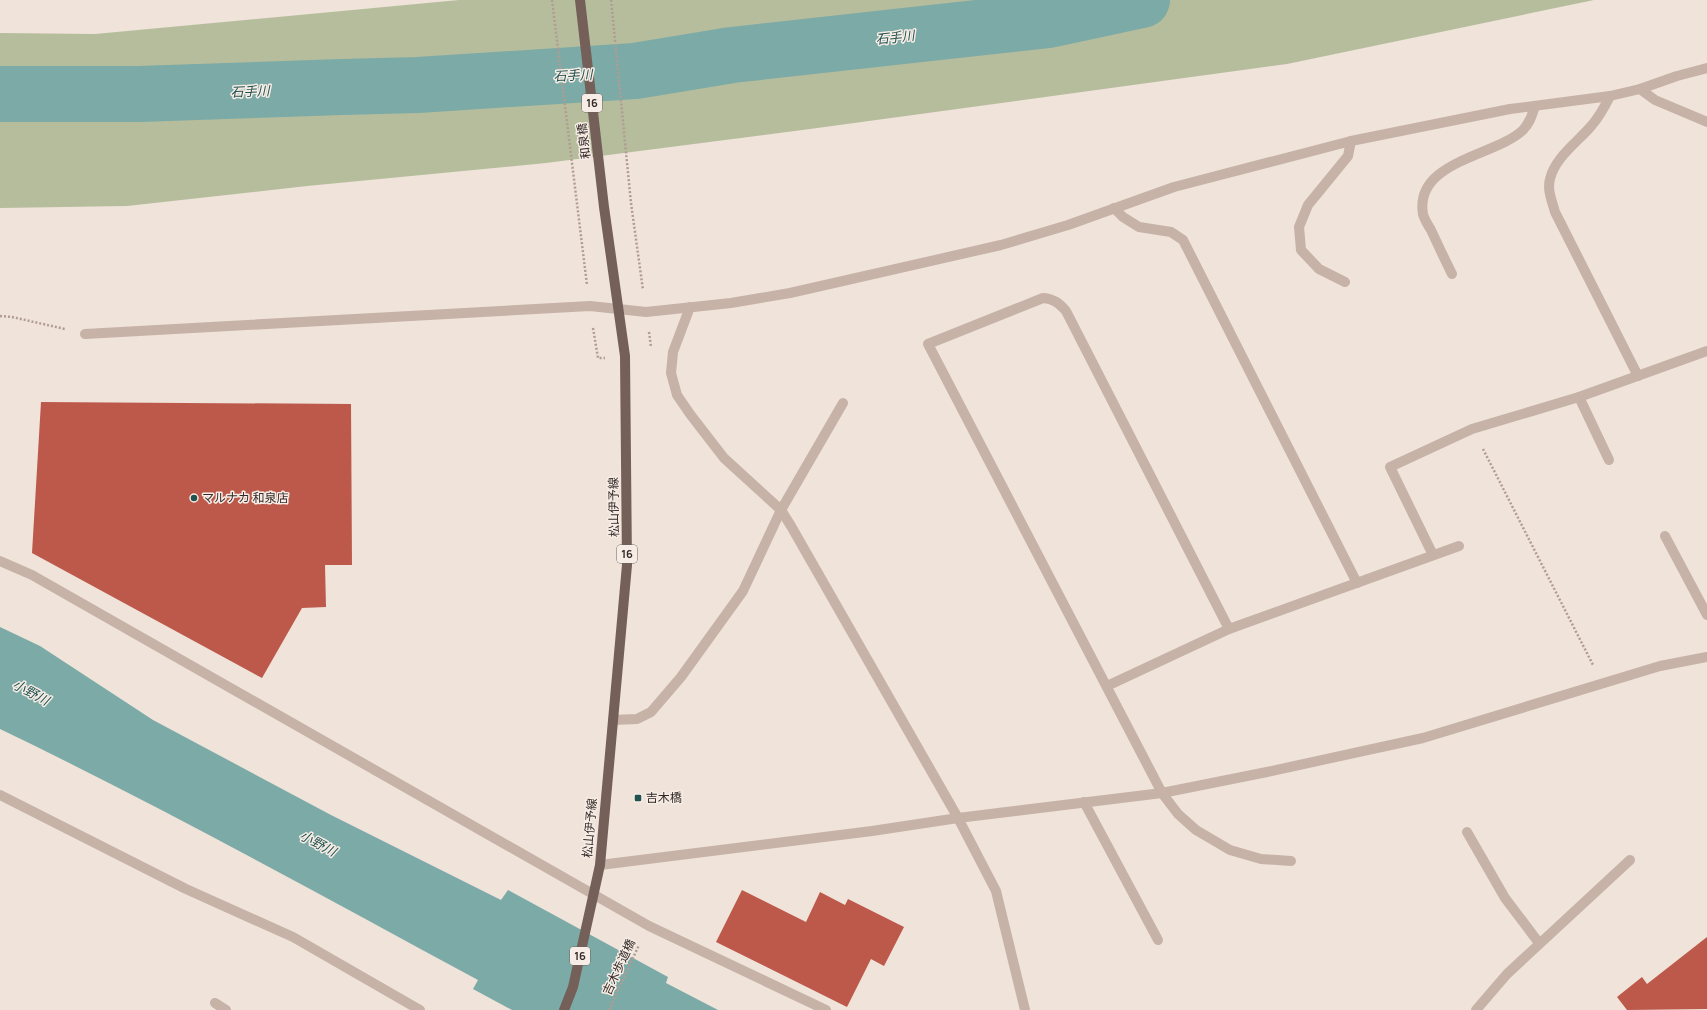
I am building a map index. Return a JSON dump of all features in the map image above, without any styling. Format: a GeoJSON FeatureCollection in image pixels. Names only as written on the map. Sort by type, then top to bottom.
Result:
{"type":"FeatureCollection","features":[{"type":"Feature","properties":{"kind":"main road","name":"和泉橋"},"geometry":{"type":"LineString","coordinates":[[580,0],[604,207]]}},
{"type":"Feature","properties":{"kind":"main road","name":"松山伊予線"},"geometry":{"type":"LineString","coordinates":[[593,898],[600,865],[627,564],[625,356],[604,207]]}},
{"type":"Feature","properties":{"kind":"main road","name":"16"},"geometry":{"type":"LineString","coordinates":[[564,1010],[573,987],[593,898]]}},
{"type":"Feature","properties":{"kind":"street"},"geometry":{"type":"LineString","coordinates":[[85,334],[590,306],[646,312],[731,303],[790,293],[1001,245],[1068,225],[1174,187],[1351,141],[1510,109],[1610,96],[1640,89],[1677,76],[1707,68]]}},
{"type":"Feature","properties":{"kind":"street"},"geometry":{"type":"LineString","coordinates":[[1640,89],[1655,100],[1707,122]]}},
{"type":"Feature","properties":{"kind":"street"},"geometry":{"type":"LineString","coordinates":[[1610,96],[1602,112],[1592,126],[1559,161],[1550,178],[1549,192],[1555,212],[1638,376]]}},
{"type":"Feature","properties":{"kind":"street"},"geometry":{"type":"LineString","coordinates":[[1452,274],[1423,215],[1423,196],[1432,181],[1451,166],[1474,154],[1507,141],[1522,131],[1530,122],[1535,106]]}},
{"type":"Feature","properties":{"kind":"street"},"geometry":{"type":"LineString","coordinates":[[1344,282],[1319,269],[1301,250],[1298,227],[1308,205],[1348,156],[1351,141]]}},
{"type":"Feature","properties":{"kind":"street"},"geometry":{"type":"LineString","coordinates":[[1114,208],[1123,217],[1139,226],[1171,232],[1183,240],[1357,583]]}},
{"type":"Feature","properties":{"kind":"street"},"geometry":{"type":"LineString","coordinates":[[1229,629],[1066,311],[1060,303],[1052,299],[1043,298],[928,344],[1162,792],[1178,814],[1196,830],[1230,850],[1261,859],[1291,861]]}},
{"type":"Feature","properties":{"kind":"street"},"geometry":{"type":"LineString","coordinates":[[690,307],[673,352],[671,374],[677,395],[724,458],[781,510],[958,818],[996,891],[1025,1010]]}},
{"type":"Feature","properties":{"kind":"street"},"geometry":{"type":"LineString","coordinates":[[1433,555],[1390,467],[1472,429],[1579,397],[1707,351]]}},
{"type":"Feature","properties":{"kind":"street"},"geometry":{"type":"LineString","coordinates":[[1579,397],[1609,460]]}},
{"type":"Feature","properties":{"kind":"street"},"geometry":{"type":"LineString","coordinates":[[613,720],[637,719],[651,712],[681,677],[743,591],[781,510],[843,403]]}},
{"type":"Feature","properties":{"kind":"street"},"geometry":{"type":"LineString","coordinates":[[1665,536],[1707,615]]}},
{"type":"Feature","properties":{"kind":"street"},"geometry":{"type":"LineString","coordinates":[[1107,686],[1229,629],[1459,546]]}},
{"type":"Feature","properties":{"kind":"street"},"geometry":{"type":"LineString","coordinates":[[0,561],[32,575],[593,898],[826,1010]]}},
{"type":"Feature","properties":{"kind":"street"},"geometry":{"type":"LineString","coordinates":[[600,865],[872,831],[958,818],[1162,792],[1267,772],[1423,738],[1660,666],[1706,658]]}},
{"type":"Feature","properties":{"kind":"street"},"geometry":{"type":"LineString","coordinates":[[0,795],[186,889],[294,937],[420,1010]]}},
{"type":"Feature","properties":{"kind":"street"},"geometry":{"type":"LineString","coordinates":[[1084,802],[1158,940]]}},
{"type":"Feature","properties":{"kind":"street"},"geometry":{"type":"LineString","coordinates":[[1467,832],[1505,898],[1539,943]]}},
{"type":"Feature","properties":{"kind":"street"},"geometry":{"type":"LineString","coordinates":[[1476,1010],[1507,974],[1630,860]]}},
{"type":"Feature","properties":{"kind":"street"},"geometry":{"type":"LineString","coordinates":[[215,1003],[226,1010]]}},
{"type":"Feature","properties":{"kind":"path"},"geometry":{"type":"LineString","coordinates":[[552,0],[578,212]]}},
{"type":"Feature","properties":{"kind":"path"},"geometry":{"type":"LineString","coordinates":[[611,0],[631,203],[652,354]]}},
{"type":"Feature","properties":{"kind":"path"},"geometry":{"type":"LineString","coordinates":[[0,316],[12,317],[85,334]]}},
{"type":"Feature","properties":{"kind":"path"},"geometry":{"type":"LineString","coordinates":[[1472,429],[1603,684]]}},
{"type":"Feature","properties":{"kind":"path","name":"吉木歩道橋"},"geometry":{"type":"LineString","coordinates":[[609,1010],[642,939]]}},
{"type":"Feature","properties":{"kind":"green space"},"geometry":{"type":"Polygon","coordinates":[[[459,0],[1594,0],[1287,64],[810,129],[546,163],[307,186],[127,206],[0,208],[0,33],[95,34],[459,0]]]}},
{"type":"Feature","properties":{"kind":"water","name":"小野川"},"geometry":{"type":"Polygon","coordinates":[[[0,627],[40,646],[153,720],[331,815],[501,900],[508,890],[668,977],[666,983],[718,1010],[512,1010],[473,989],[478,980],[181,820],[0,729],[0,627]]]}},
{"type":"Feature","properties":{"kind":"building","name":"マルナカ 和泉店"},"geometry":{"type":"Polygon","coordinates":[[[41,402],[351,404],[352,565],[325,565],[326,607],[302,608],[262,678],[32,553],[41,402]]]}},
{"type":"Feature","properties":{"kind":"building"},"geometry":{"type":"Polygon","coordinates":[[[742,890],[806,922],[820,892],[845,905],[848,899],[904,927],[884,966],[871,959],[847,1007],[716,942],[742,890]]]}},
{"type":"Feature","properties":{"kind":"building"},"geometry":{"type":"Polygon","coordinates":[[[1707,937],[1707,1009],[1627,1010],[1617,997],[1642,977],[1647,984],[1707,937]]]}},
{"type":"Feature","properties":{"kind":"waterway","name":"石手川"},"geometry":{"type":"LineString","coordinates":[[0,94],[139,94],[418,85],[635,71],[732,55],[1049,20],[1142,0]]}},
{"type":"Feature","properties":{"kind":"place","name":"マルナカ 和泉店"},"geometry":{"type":"Point","coordinates":[194,498]}},
{"type":"Feature","properties":{"kind":"place","name":"吉木橋"},"geometry":{"type":"Point","coordinates":[638,798]}}]}
